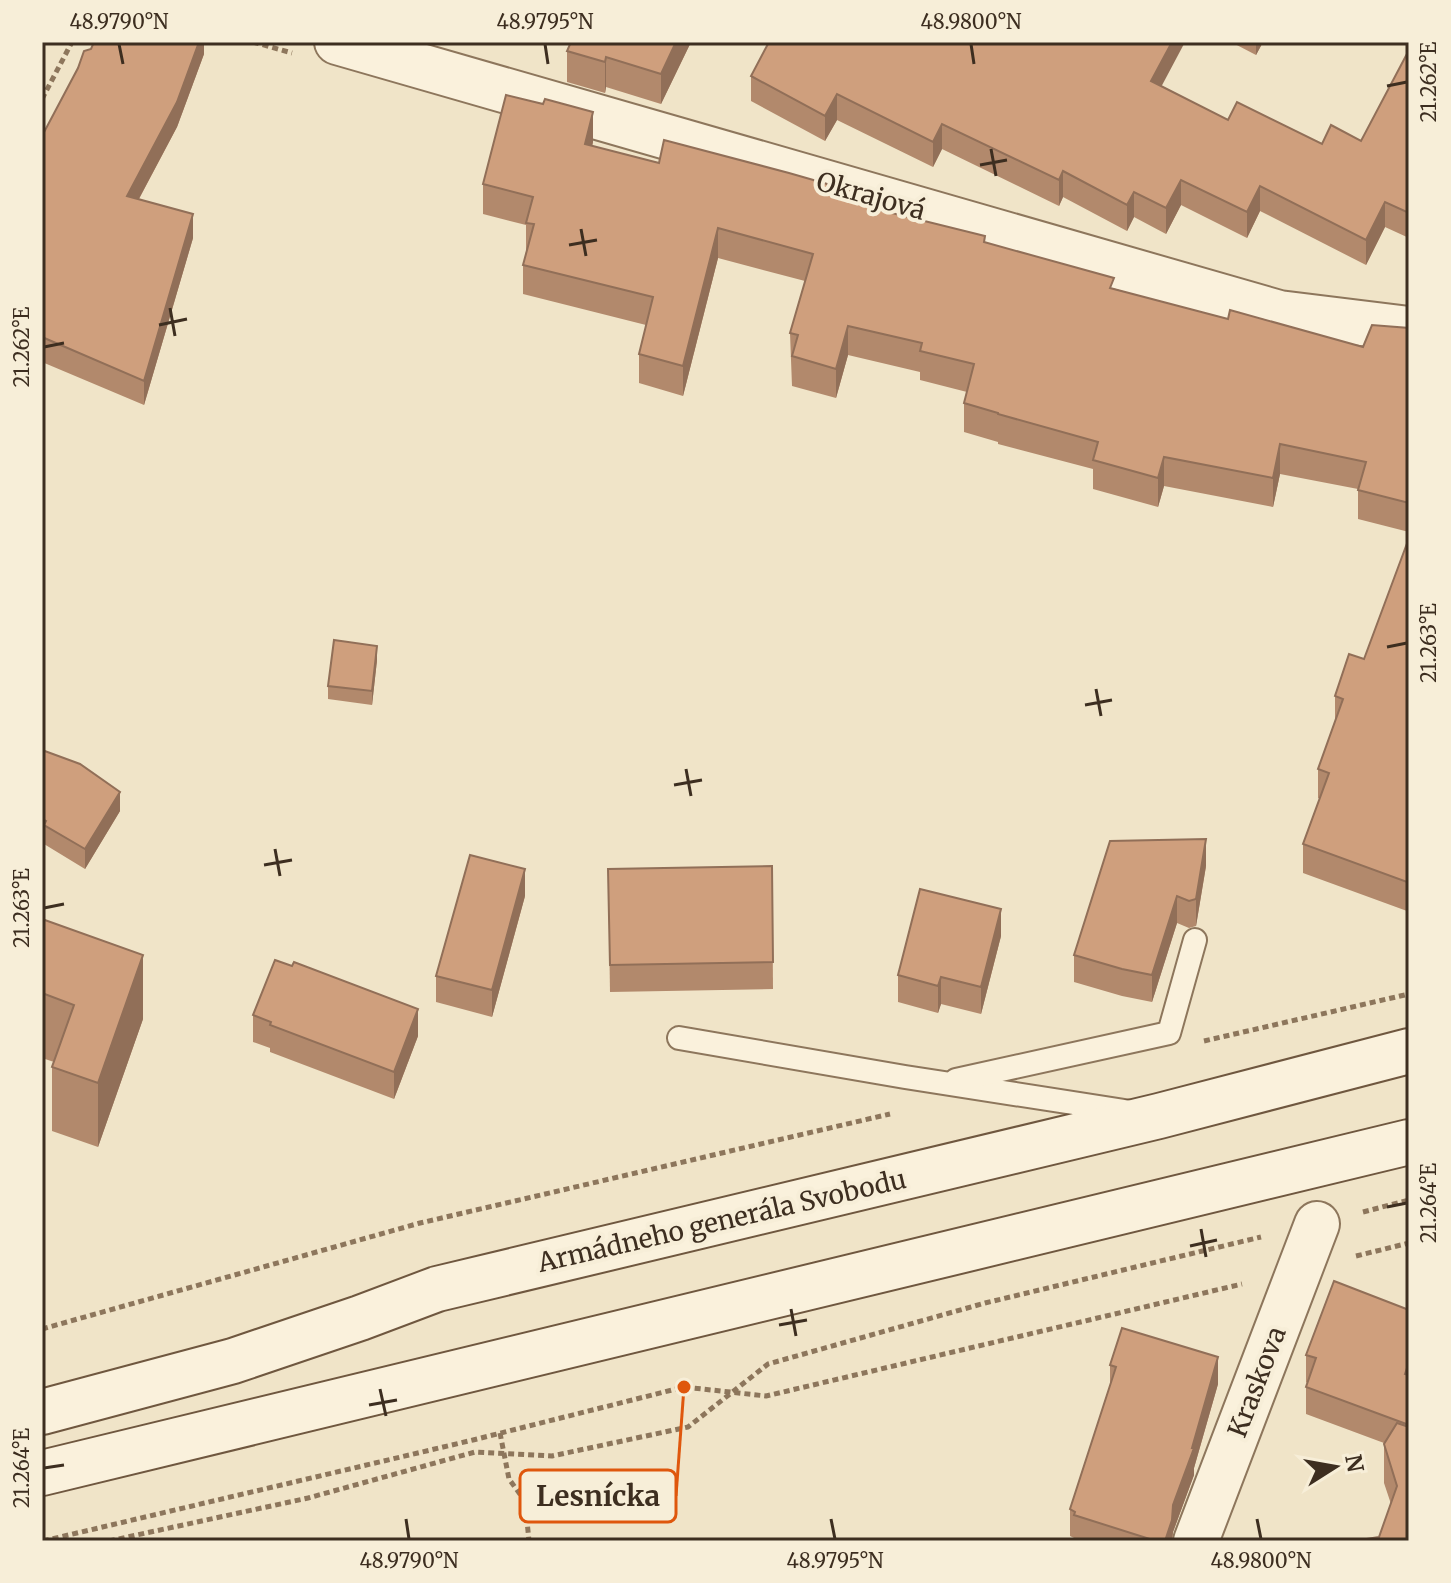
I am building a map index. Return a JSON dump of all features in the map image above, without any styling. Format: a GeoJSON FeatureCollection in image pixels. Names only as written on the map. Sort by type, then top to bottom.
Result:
{"type":"FeatureCollection","features":[{"type":"Feature","properties":{"kind":"street","name":"Okrajová"},"geometry":{"type":"LineString","coordinates":[[337,42],[1279,313],[1409,329]]}},
{"type":"Feature","properties":{"kind":"street","name":"Armádneho generála Svobodu"},"geometry":{"type":"LineString","coordinates":[[42,1412],[233,1361],[437,1289],[1159,1116],[1409,1051]]}},
{"type":"Feature","properties":{"kind":"street"},"geometry":{"type":"LineString","coordinates":[[42,1473],[1409,1142]]}},
{"type":"Feature","properties":{"kind":"street","name":"Kraskova"},"geometry":{"type":"LineString","coordinates":[[1196,1541],[1317,1224]]}},
{"type":"Feature","properties":{"kind":"lane"},"geometry":{"type":"LineString","coordinates":[[946,1083],[1169,1033],[1195,940]]}},
{"type":"Feature","properties":{"kind":"lane"},"geometry":{"type":"LineString","coordinates":[[679,1038],[1159,1116]]}},
{"type":"Feature","properties":{"kind":"path"},"geometry":{"type":"LineString","coordinates":[[42,99],[72,42]]}},
{"type":"Feature","properties":{"kind":"path"},"geometry":{"type":"LineString","coordinates":[[1191,1044],[1409,994]]}},
{"type":"Feature","properties":{"kind":"path"},"geometry":{"type":"LineString","coordinates":[[42,1329],[420,1223],[900,1112]]}},
{"type":"Feature","properties":{"kind":"path"},"geometry":{"type":"LineString","coordinates":[[109,1541],[308,1498],[475,1452],[552,1456],[688,1427],[768,1364],[985,1303],[1409,1200]]}},
{"type":"Feature","properties":{"kind":"path"},"geometry":{"type":"LineString","coordinates":[[43,1541],[684,1387],[766,1396],[1409,1243]]}},
{"type":"Feature","properties":{"kind":"path"},"geometry":{"type":"LineString","coordinates":[[500,1433],[509,1479],[525,1501],[529,1541]]}},
{"type":"Feature","properties":{"kind":"building"},"geometry":{"type":"Polygon","coordinates":[[[94,42],[199,42],[177,102],[127,196],[193,214],[144,381],[42,337],[42,136],[84,51],[91,49],[94,42]]]}},
{"type":"Feature","properties":{"kind":"building"},"geometry":{"type":"Polygon","coordinates":[[[571,42],[676,42],[661,74],[606,57],[605,62],[567,51],[571,42]]]}},
{"type":"Feature","properties":{"kind":"building"},"geometry":{"type":"Polygon","coordinates":[[[769,42],[1172,42],[1151,81],[1228,120],[1237,102],[1322,144],[1331,125],[1361,141],[1409,50],[1409,213],[1385,202],[1366,240],[1260,186],[1247,212],[1181,180],[1166,208],[1134,192],[1127,205],[1063,171],[1059,180],[942,124],[933,142],[837,94],[825,116],[751,76],[769,42]]]}},
{"type":"Feature","properties":{"kind":"building"},"geometry":{"type":"Polygon","coordinates":[[[506,95],[543,104],[545,99],[593,112],[585,144],[659,163],[664,140],[789,173],[883,200],[880,210],[985,236],[984,242],[1114,278],[1110,288],[1228,319],[1230,310],[1363,347],[1372,325],[1409,328],[1409,503],[1358,490],[1366,462],[1280,444],[1273,478],[1164,457],[1158,478],[1093,460],[1098,442],[964,403],[974,364],[920,351],[922,343],[848,326],[836,369],[792,356],[798,335],[790,333],[813,254],[718,228],[683,366],[639,354],[653,297],[523,265],[534,224],[526,223],[533,197],[483,184],[506,95]]]}},
{"type":"Feature","properties":{"kind":"building"},"geometry":{"type":"Polygon","coordinates":[[[1409,538],[1407,882],[1303,844],[1329,773],[1318,769],[1343,699],[1335,696],[1349,654],[1364,659],[1409,538]]]}},
{"type":"Feature","properties":{"kind":"building"},"geometry":{"type":"Polygon","coordinates":[[[334,640],[377,646],[372,691],[328,686],[334,640]]]}},
{"type":"Feature","properties":{"kind":"building"},"geometry":{"type":"Polygon","coordinates":[[[42,750],[80,764],[120,792],[85,849],[44,825],[42,750]]]}},
{"type":"Feature","properties":{"kind":"building"},"geometry":{"type":"Polygon","coordinates":[[[1206,839],[1196,899],[1189,901],[1177,896],[1152,975],[1074,955],[1110,841],[1206,839]]]}},
{"type":"Feature","properties":{"kind":"building"},"geometry":{"type":"Polygon","coordinates":[[[470,855],[525,869],[492,990],[436,976],[470,855]]]}},
{"type":"Feature","properties":{"kind":"building"},"geometry":{"type":"Polygon","coordinates":[[[772,866],[773,962],[610,965],[608,869],[772,866]]]}},
{"type":"Feature","properties":{"kind":"building"},"geometry":{"type":"Polygon","coordinates":[[[920,889],[1001,909],[981,987],[941,977],[938,986],[898,975],[920,889]]]}},
{"type":"Feature","properties":{"kind":"building"},"geometry":{"type":"Polygon","coordinates":[[[42,919],[143,955],[98,1083],[52,1067],[74,1005],[42,993],[42,919]]]}},
{"type":"Feature","properties":{"kind":"building"},"geometry":{"type":"Polygon","coordinates":[[[275,960],[292,966],[294,962],[418,1009],[394,1072],[270,1025],[271,1022],[253,1015],[275,960]]]}},
{"type":"Feature","properties":{"kind":"building"},"geometry":{"type":"Polygon","coordinates":[[[1334,1281],[1409,1310],[1409,1362],[1405,1374],[1409,1375],[1409,1425],[1306,1387],[1316,1358],[1306,1355],[1334,1281]]]}},
{"type":"Feature","properties":{"kind":"building"},"geometry":{"type":"Polygon","coordinates":[[[1122,1328],[1218,1357],[1165,1541],[1156,1541],[1074,1515],[1075,1512],[1070,1509],[1116,1367],[1110,1365],[1122,1328]]]}},
{"type":"Feature","properties":{"kind":"building"},"geometry":{"type":"Polygon","coordinates":[[[1397,1423],[1409,1427],[1409,1541],[1354,1541],[1379,1537],[1397,1486],[1384,1444],[1397,1423]]]}},
{"type":"Feature","properties":{"kind":"place","name":"Lesnícka"},"geometry":{"type":"Point","coordinates":[684,1387]}}]}
